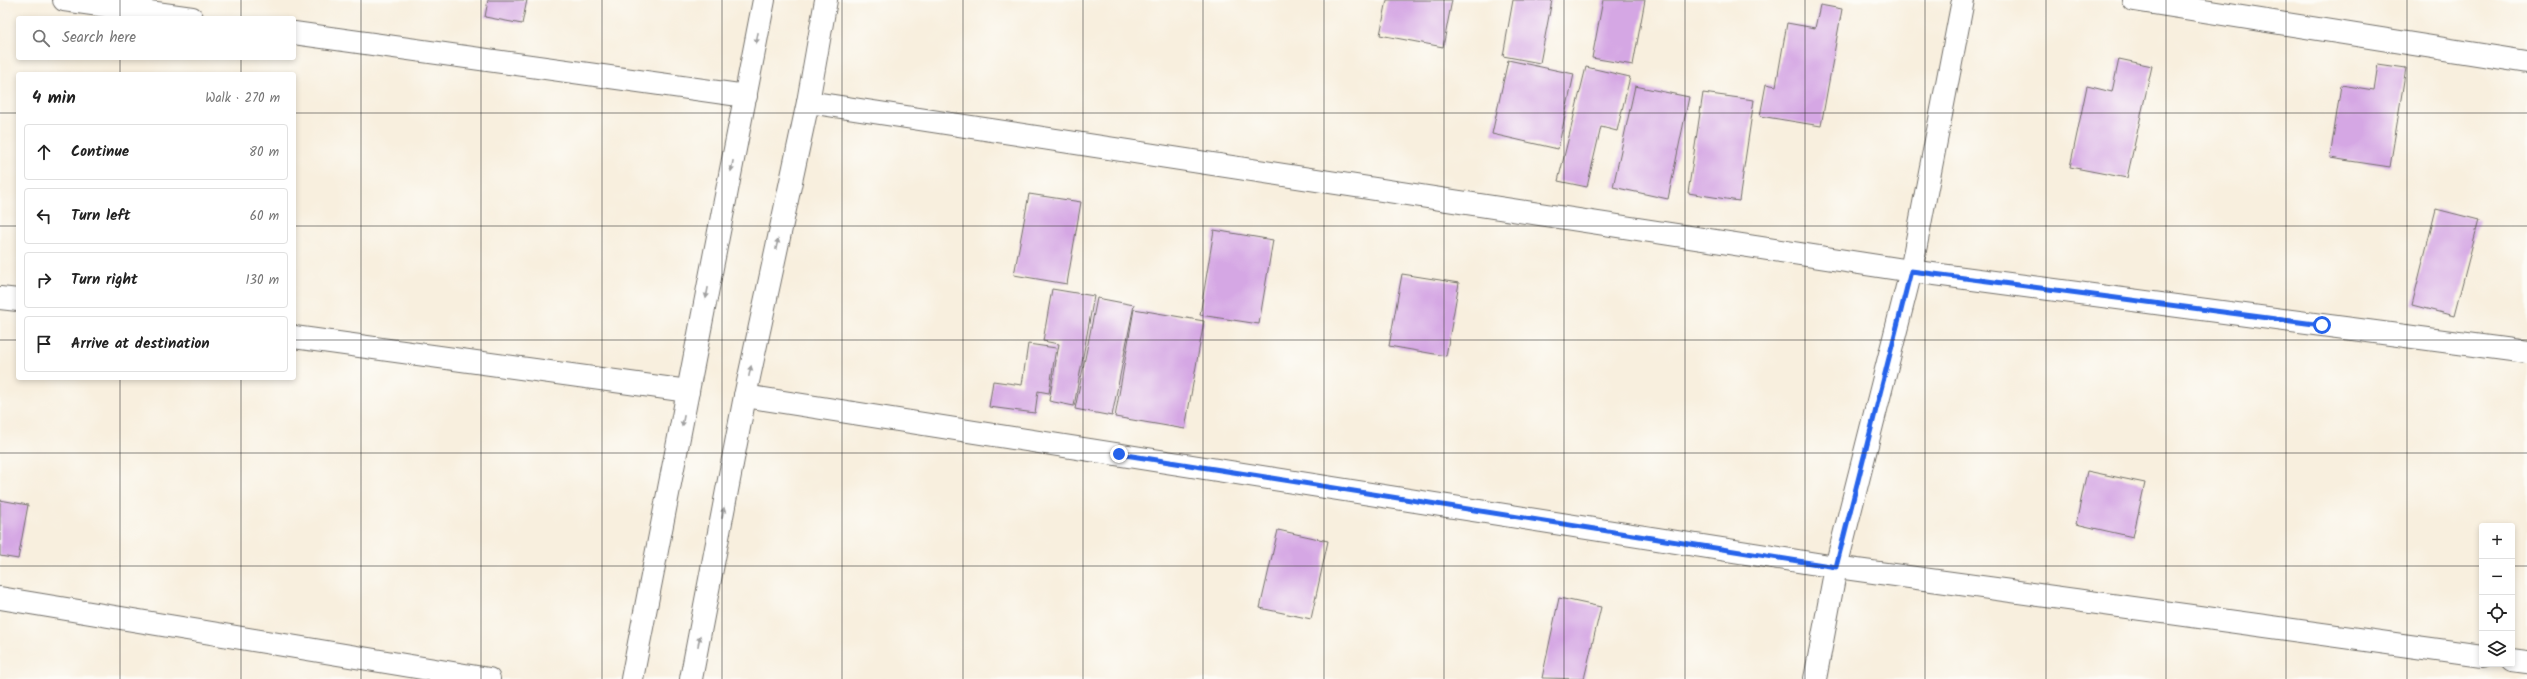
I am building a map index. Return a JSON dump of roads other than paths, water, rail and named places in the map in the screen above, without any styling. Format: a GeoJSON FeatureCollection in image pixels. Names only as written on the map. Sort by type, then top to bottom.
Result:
{"type":"FeatureCollection","features":[{"type":"Feature","properties":{"kind":"street"},"geometry":{"type":"LineString","coordinates":[[64,0],[178,16]]}},
{"type":"Feature","properties":{"kind":"street"},"geometry":{"type":"LineString","coordinates":[[632,679],[764,0]]}},
{"type":"Feature","properties":{"kind":"street"},"geometry":{"type":"LineString","coordinates":[[692,679],[745,396],[808,102],[826,0]]}},
{"type":"Feature","properties":{"kind":"street"},"geometry":{"type":"LineString","coordinates":[[1815,679],[1836,567],[1911,271],[1963,0]]}},
{"type":"Feature","properties":{"kind":"street"},"geometry":{"type":"LineString","coordinates":[[2134,0],[2527,62]]}},
{"type":"Feature","properties":{"kind":"street"},"geometry":{"type":"LineString","coordinates":[[296,32],[746,96]]}},
{"type":"Feature","properties":{"kind":"street"},"geometry":{"type":"LineString","coordinates":[[808,102],[1911,271],[2527,352]]}},
{"type":"Feature","properties":{"kind":"street"},"geometry":{"type":"LineString","coordinates":[[0,298],[16,300]]}},
{"type":"Feature","properties":{"kind":"street"},"geometry":{"type":"LineString","coordinates":[[296,337],[688,391]]}},
{"type":"Feature","properties":{"kind":"street"},"geometry":{"type":"LineString","coordinates":[[745,396],[1836,567],[2479,656]]}},
{"type":"Feature","properties":{"kind":"street"},"geometry":{"type":"LineString","coordinates":[[0,598],[489,679]]}},
{"type":"Feature","properties":{"kind":"street"},"geometry":{"type":"LineString","coordinates":[[2515,660],[2527,662]]}}]}
